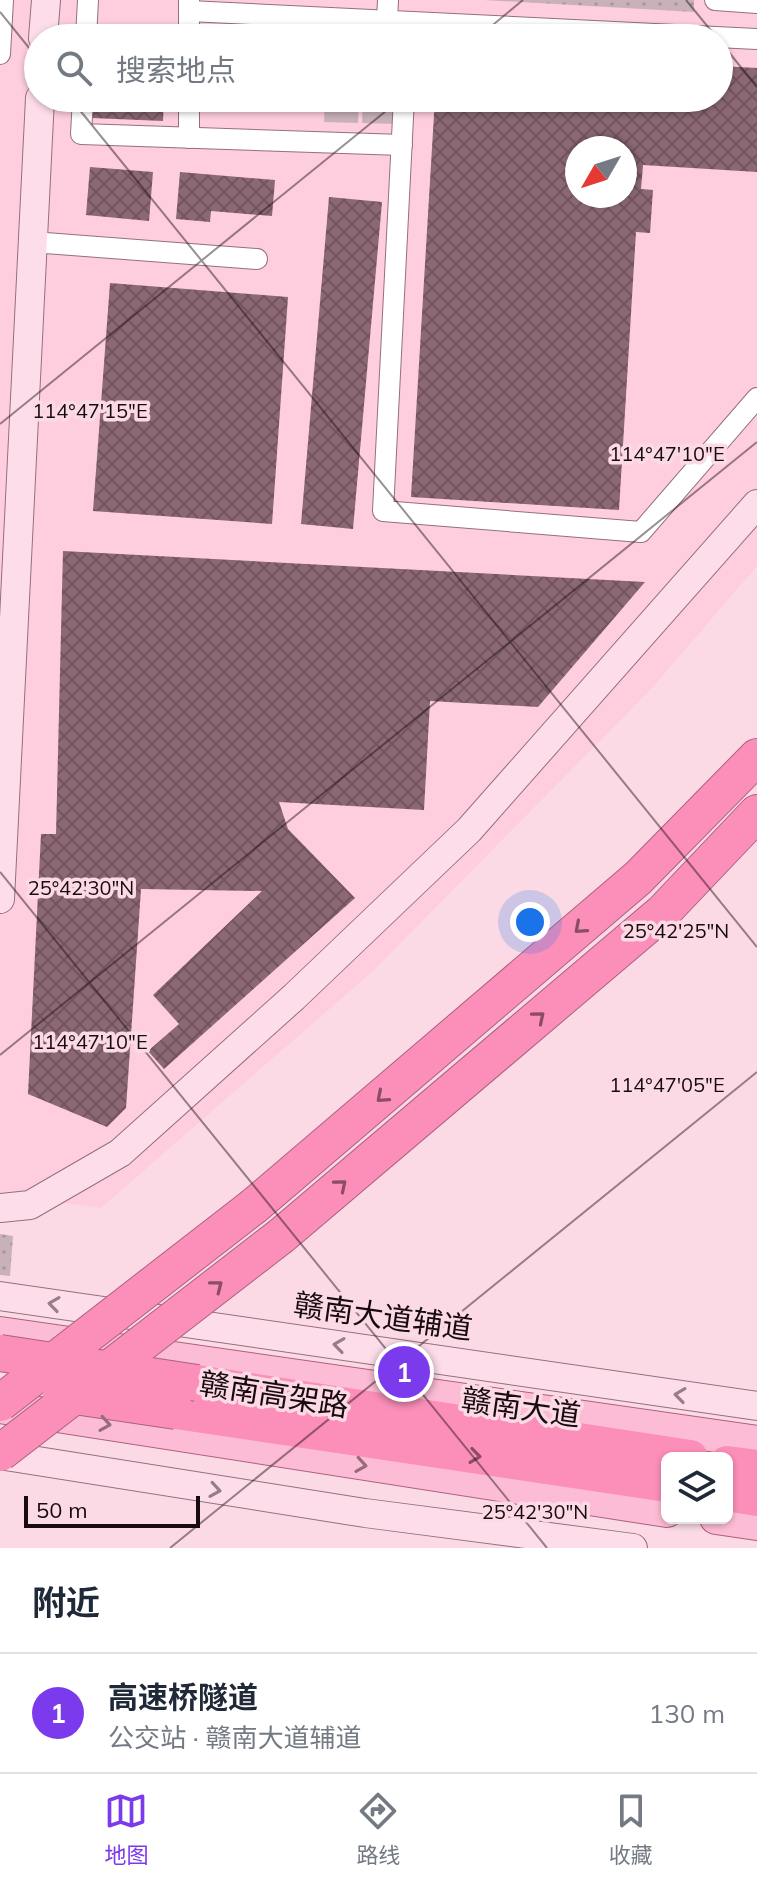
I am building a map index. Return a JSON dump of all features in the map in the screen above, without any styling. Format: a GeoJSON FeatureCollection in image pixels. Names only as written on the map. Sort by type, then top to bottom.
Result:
{"type":"FeatureCollection","features":[{"type":"Feature","properties":{"kind":"highway"},"geometry":{"type":"LineString","coordinates":[[638,878],[757,746]]}},
{"type":"Feature","properties":{"kind":"highway"},"geometry":{"type":"LineString","coordinates":[[0,1405],[254,1206],[638,878],[757,757]]}},
{"type":"Feature","properties":{"kind":"highway"},"geometry":{"type":"LineString","coordinates":[[663,912],[757,813]]}},
{"type":"Feature","properties":{"kind":"highway"},"geometry":{"type":"LineString","coordinates":[[0,1454],[281,1236],[663,912],[757,827]]}},
{"type":"Feature","properties":{"kind":"highway","name":"赣南高架路"},"geometry":{"type":"LineString","coordinates":[[0,1353],[661,1454]]}},
{"type":"Feature","properties":{"kind":"highway","name":"赣南高架路"},"geometry":{"type":"LineString","coordinates":[[0,1385],[661,1483]]}},
{"type":"Feature","properties":{"kind":"highway"},"geometry":{"type":"LineString","coordinates":[[733,1465],[757,1468]]}},
{"type":"Feature","properties":{"kind":"highway"},"geometry":{"type":"LineString","coordinates":[[733,1494],[757,1498]]}},
{"type":"Feature","properties":{"kind":"main road","name":"赣南大道"},"geometry":{"type":"LineString","coordinates":[[0,1333],[757,1442]]}},
{"type":"Feature","properties":{"kind":"main road"},"geometry":{"type":"LineString","coordinates":[[0,1405],[661,1510]]}},
{"type":"Feature","properties":{"kind":"main road"},"geometry":{"type":"LineString","coordinates":[[733,1520],[757,1524]]}},
{"type":"Feature","properties":{"kind":"street"},"geometry":{"type":"LineString","coordinates":[[0,54],[3,0]]}},
{"type":"Feature","properties":{"kind":"street"},"geometry":{"type":"LineString","coordinates":[[44,24],[46,0]]}},
{"type":"Feature","properties":{"kind":"street"},"geometry":{"type":"LineString","coordinates":[[87,24],[88,0]]}},
{"type":"Feature","properties":{"kind":"street"},"geometry":{"type":"LineString","coordinates":[[715,0],[757,3]]}},
{"type":"Feature","properties":{"kind":"street"},"geometry":{"type":"LineString","coordinates":[[189,6],[473,24]]}},
{"type":"Feature","properties":{"kind":"street"},"geometry":{"type":"LineString","coordinates":[[733,38],[757,39]]}},
{"type":"Feature","properties":{"kind":"street"},"geometry":{"type":"LineString","coordinates":[[0,899],[39,112]]}},
{"type":"Feature","properties":{"kind":"street"},"geometry":{"type":"LineString","coordinates":[[82,112],[81,134],[402,145]]}},
{"type":"Feature","properties":{"kind":"street"},"geometry":{"type":"LineString","coordinates":[[189,112],[189,138]]}},
{"type":"Feature","properties":{"kind":"street"},"geometry":{"type":"LineString","coordinates":[[403,112],[383,511],[641,532],[757,398]]}},
{"type":"Feature","properties":{"kind":"street"},"geometry":{"type":"LineString","coordinates":[[32,242],[257,259]]}},
{"type":"Feature","properties":{"kind":"street"},"geometry":{"type":"LineString","coordinates":[[0,1208],[30,1205],[120,1153],[294,997],[469,830],[757,504]]}},
{"type":"Feature","properties":{"kind":"street","name":"赣南大道辅道"},"geometry":{"type":"LineString","coordinates":[[0,1296],[757,1406]]}},
{"type":"Feature","properties":{"kind":"street"},"geometry":{"type":"LineString","coordinates":[[0,1454],[365,1513],[633,1548]]}},
{"type":"Feature","properties":{"kind":"shaded area"},"geometry":{"type":"Polygon","coordinates":[[[0,0],[757,0],[757,566],[653,687],[374,970],[101,1208],[0,1194],[0,0]]]}},
{"type":"Feature","properties":{"kind":"shaded area"},"geometry":{"type":"Polygon","coordinates":[[[484,0],[694,0],[694,12],[484,0]]]}},
{"type":"Feature","properties":{"kind":"shaded area"},"geometry":{"type":"Polygon","coordinates":[[[324,112],[358,112],[358,123],[324,122],[324,112]]]}},
{"type":"Feature","properties":{"kind":"shaded area"},"geometry":{"type":"Polygon","coordinates":[[[362,112],[396,112],[396,124],[362,123],[362,112]]]}},
{"type":"Feature","properties":{"kind":"shaded area"},"geometry":{"type":"Polygon","coordinates":[[[0,1234],[13,1236],[10,1276],[0,1275],[0,1234]]]}},
{"type":"Feature","properties":{"kind":"building"},"geometry":{"type":"Polygon","coordinates":[[[733,67],[757,68],[757,172],[643,165],[641,189],[653,190],[650,233],[636,232],[619,510],[411,497],[434,112],[733,112],[733,67]]]}},
{"type":"Feature","properties":{"kind":"building"},"geometry":{"type":"Polygon","coordinates":[[[92,112],[163,112],[163,121],[92,118],[92,112]]]}},
{"type":"Feature","properties":{"kind":"building"},"geometry":{"type":"Polygon","coordinates":[[[90,167],[153,172],[149,221],[86,215],[90,167]]]}},
{"type":"Feature","properties":{"kind":"building"},"geometry":{"type":"Polygon","coordinates":[[[180,172],[275,180],[272,216],[211,211],[210,222],[176,219],[180,172]]]}},
{"type":"Feature","properties":{"kind":"building"},"geometry":{"type":"Polygon","coordinates":[[[329,197],[382,202],[353,529],[301,524],[329,197]]]}},
{"type":"Feature","properties":{"kind":"building"},"geometry":{"type":"Polygon","coordinates":[[[110,283],[288,297],[272,524],[93,511],[110,283]]]}},
{"type":"Feature","properties":{"kind":"building"},"geometry":{"type":"Polygon","coordinates":[[[63,551],[645,582],[538,707],[430,701],[424,810],[279,802],[288,829],[355,898],[164,1069],[148,1051],[179,1024],[153,995],[262,891],[141,889],[126,1108],[107,1127],[28,1094],[41,834],[56,834],[63,551]]]}},
{"type":"Feature","properties":{"kind":"place","name":"高速桥隧道"},"geometry":{"type":"Point","coordinates":[404,1372]}}]}
